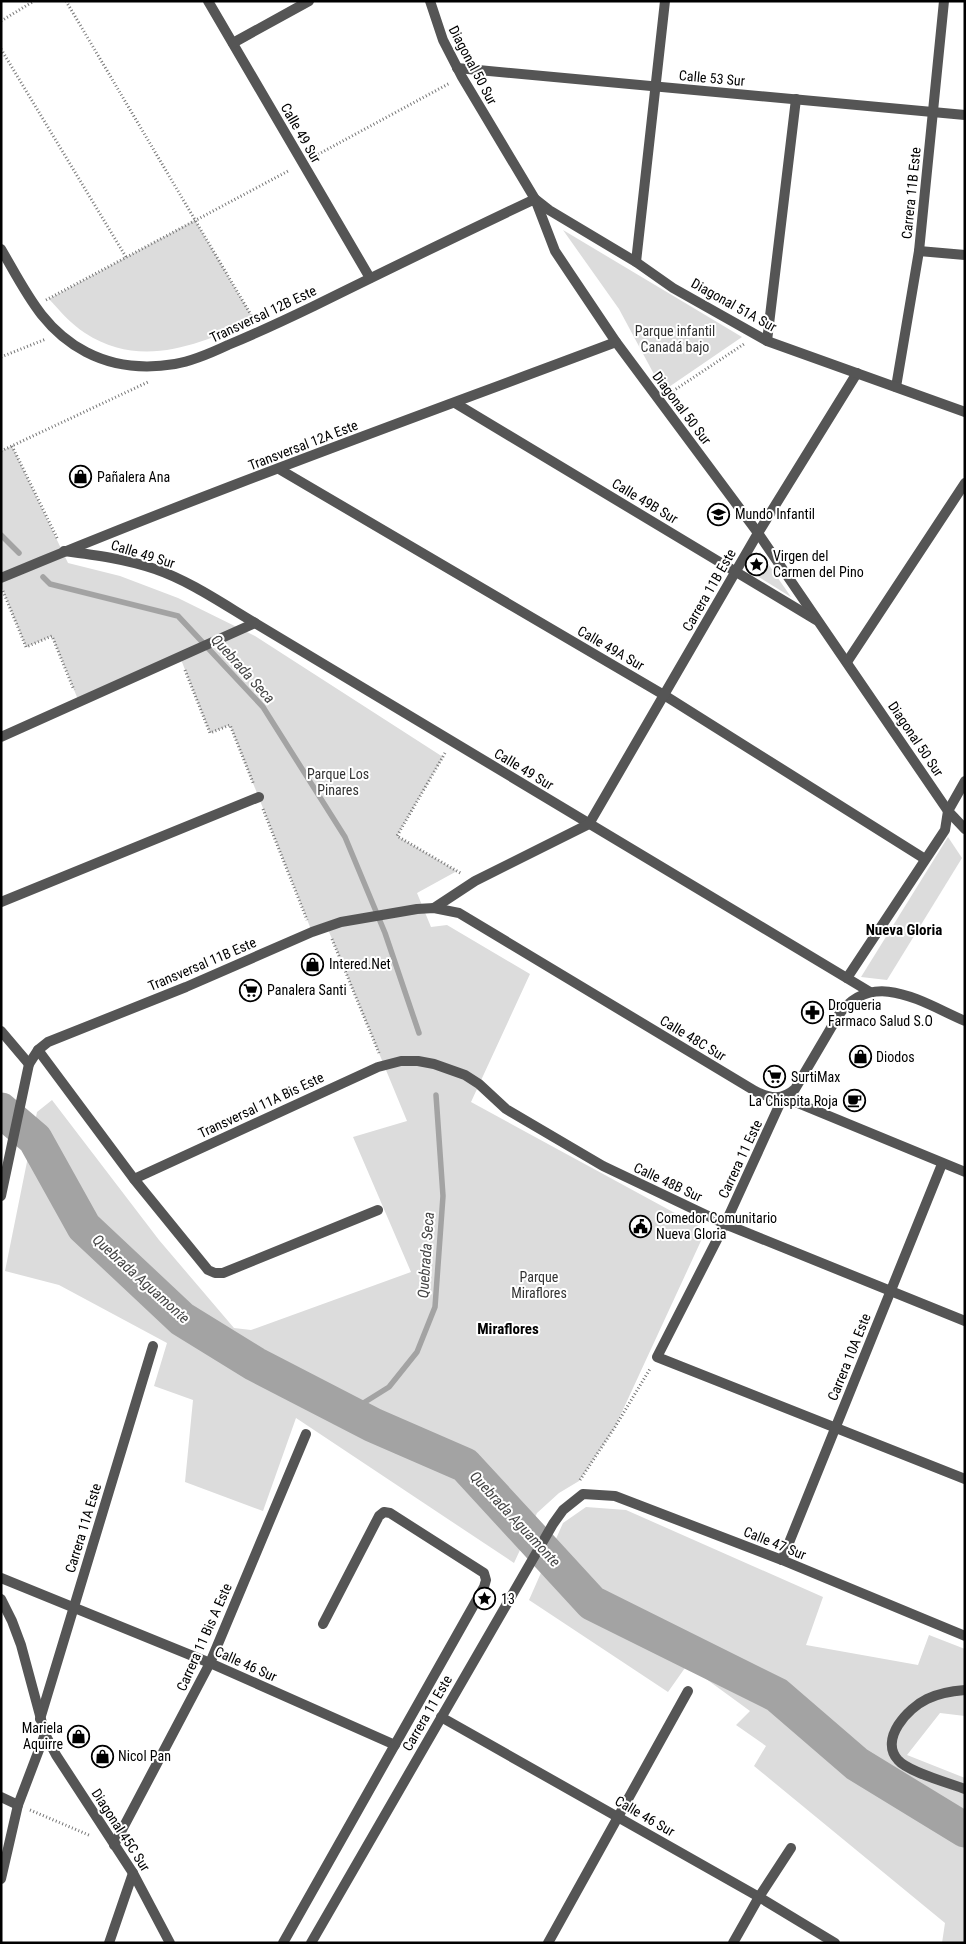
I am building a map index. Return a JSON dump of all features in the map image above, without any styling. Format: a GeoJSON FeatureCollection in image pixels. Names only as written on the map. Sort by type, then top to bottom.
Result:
{"type":"FeatureCollection","features":[{"type":"Feature","properties":{"kind":"street","name":"Calle 49 Sur"},"geometry":{"type":"LineString","coordinates":[[208,1],[370,278]]}},
{"type":"Feature","properties":{"kind":"street"},"geometry":{"type":"LineString","coordinates":[[233,43],[309,1]]}},
{"type":"Feature","properties":{"kind":"street","name":"Diagonal 50 Sur"},"geometry":{"type":"LineString","coordinates":[[430,1],[440,32],[460,73],[535,199],[555,251],[616,342],[758,533],[948,811],[965,828]]}},
{"type":"Feature","properties":{"kind":"street"},"geometry":{"type":"LineString","coordinates":[[636,262],[665,1]]}},
{"type":"Feature","properties":{"kind":"street","name":"Carrera 11B Este"},"geometry":{"type":"LineString","coordinates":[[896,387],[919,252],[944,1]]}},
{"type":"Feature","properties":{"kind":"street","name":"Calle 53 Sur"},"geometry":{"type":"LineString","coordinates":[[460,73],[656,87],[965,115]]}},
{"type":"Feature","properties":{"kind":"street"},"geometry":{"type":"LineString","coordinates":[[767,341],[796,99]]}},
{"type":"Feature","properties":{"kind":"street","name":"Diagonal 51A Sur"},"geometry":{"type":"LineString","coordinates":[[535,199],[580,230],[636,262],[673,288],[767,341],[965,412]]}},
{"type":"Feature","properties":{"kind":"street","name":"Transversal 12B Este"},"geometry":{"type":"LineString","coordinates":[[1,249],[35,306],[58,334],[87,352],[119,363],[154,366],[175,364],[198,358],[261,332],[535,199]]}},
{"type":"Feature","properties":{"kind":"street"},"geometry":{"type":"LineString","coordinates":[[919,252],[965,255]]}},
{"type":"Feature","properties":{"kind":"street","name":"Transversal 12A Este"},"geometry":{"type":"LineString","coordinates":[[1,578],[64,551],[616,342]]}},
{"type":"Feature","properties":{"kind":"street","name":"Carrera 11B Este"},"geometry":{"type":"LineString","coordinates":[[589,824],[758,533],[857,373]]}},
{"type":"Feature","properties":{"kind":"street","name":"Calle 49B Sur"},"geometry":{"type":"LineString","coordinates":[[455,403],[821,623]]}},
{"type":"Feature","properties":{"kind":"street","name":"Calle 49A Sur"},"geometry":{"type":"LineString","coordinates":[[279,469],[664,694],[925,858]]}},
{"type":"Feature","properties":{"kind":"street"},"geometry":{"type":"LineString","coordinates":[[847,662],[965,482]]}},
{"type":"Feature","properties":{"kind":"street","name":"Calle 49 Sur"},"geometry":{"type":"LineString","coordinates":[[64,551],[108,557],[156,570],[180,580],[870,992]]}},
{"type":"Feature","properties":{"kind":"street"},"geometry":{"type":"LineString","coordinates":[[1,737],[254,623]]}},
{"type":"Feature","properties":{"kind":"street"},"geometry":{"type":"LineString","coordinates":[[847,978],[945,830],[948,811],[965,781]]}},
{"type":"Feature","properties":{"kind":"street"},"geometry":{"type":"LineString","coordinates":[[1,902],[259,797]]}},
{"type":"Feature","properties":{"kind":"street"},"geometry":{"type":"LineString","coordinates":[[434,908],[475,881],[589,824]]}},
{"type":"Feature","properties":{"kind":"street"},"geometry":{"type":"LineString","coordinates":[[945,830],[965,828]]}},
{"type":"Feature","properties":{"kind":"street","name":"Calle 48C Sur"},"geometry":{"type":"LineString","coordinates":[[418,909],[434,908],[459,913],[755,1091],[775,1098],[783,1097],[965,1172]]}},
{"type":"Feature","properties":{"kind":"street","name":"Transversal 11B Este"},"geometry":{"type":"LineString","coordinates":[[1,1196],[29,1064],[38,1050],[48,1042],[59,1036],[186,987],[327,926],[418,909]]}},
{"type":"Feature","properties":{"kind":"street"},"geometry":{"type":"LineString","coordinates":[[870,992],[880,990],[899,993],[965,1021]]}},
{"type":"Feature","properties":{"kind":"street","name":"Carrera 11 Este"},"geometry":{"type":"LineString","coordinates":[[657,1357],[726,1224],[783,1097],[790,1094],[799,1083],[844,1008],[860,996],[870,992]]}},
{"type":"Feature","properties":{"kind":"street"},"geometry":{"type":"LineString","coordinates":[[1,1031],[29,1064]]}},
{"type":"Feature","properties":{"kind":"street"},"geometry":{"type":"LineString","coordinates":[[38,1050],[134,1179],[208,1270],[223,1273],[378,1210]]}},
{"type":"Feature","properties":{"kind":"street","name":"Transversal 11A Bis Este"},"geometry":{"type":"LineString","coordinates":[[134,1179],[384,1065],[401,1061]]}},
{"type":"Feature","properties":{"kind":"street","name":"Calle 48B Sur"},"geometry":{"type":"LineString","coordinates":[[401,1061],[434,1064],[465,1076],[479,1084],[506,1109],[603,1166],[726,1224],[965,1321]]}},
{"type":"Feature","properties":{"kind":"street","name":"Carrera 10A Este"},"geometry":{"type":"LineString","coordinates":[[782,1560],[942,1164]]}},
{"type":"Feature","properties":{"kind":"street","name":"Carrera 11A Este"},"geometry":{"type":"LineString","coordinates":[[40,1719],[153,1346]]}},
{"type":"Feature","properties":{"kind":"street"},"geometry":{"type":"LineString","coordinates":[[657,1357],[965,1479]]}},
{"type":"Feature","properties":{"kind":"street","name":"Carrera 11 Bis A Este"},"geometry":{"type":"LineString","coordinates":[[114,1845],[210,1663],[306,1434]]}},
{"type":"Feature","properties":{"kind":"street","name":"Calle 47 Sur"},"geometry":{"type":"LineString","coordinates":[[572,1501],[583,1494],[615,1496],[782,1560],[965,1636]]}},
{"type":"Feature","properties":{"kind":"street","name":"Carrera 11 Este"},"geometry":{"type":"LineString","coordinates":[[311,1943],[552,1524],[572,1501]]}},
{"type":"Feature","properties":{"kind":"street","name":"Carrera 11 Este"},"geometry":{"type":"LineString","coordinates":[[283,1943],[484,1587],[486,1580],[484,1573],[390,1513],[384,1512],[379,1516],[323,1624]]}},
{"type":"Feature","properties":{"kind":"street","name":"Calle 46 Sur"},"geometry":{"type":"LineString","coordinates":[[1,1578],[210,1663],[395,1745]]}},
{"type":"Feature","properties":{"kind":"street"},"geometry":{"type":"LineString","coordinates":[[1,1599],[21,1645],[45,1734],[18,1805],[1,1880]]}},
{"type":"Feature","properties":{"kind":"street"},"geometry":{"type":"LineString","coordinates":[[548,1943],[688,1690]]}},
{"type":"Feature","properties":{"kind":"street"},"geometry":{"type":"LineString","coordinates":[[965,1690],[940,1694],[917,1704],[901,1722],[893,1736],[892,1744],[895,1757],[905,1766],[965,1789]]}},
{"type":"Feature","properties":{"kind":"street","name":"Calle 46 Sur"},"geometry":{"type":"LineString","coordinates":[[441,1717],[759,1897],[834,1943]]}},
{"type":"Feature","properties":{"kind":"street","name":"Diagonal 45C Sur"},"geometry":{"type":"LineString","coordinates":[[45,1734],[56,1755],[133,1873],[170,1943]]}},
{"type":"Feature","properties":{"kind":"street"},"geometry":{"type":"LineString","coordinates":[[1,1797],[18,1805]]}},
{"type":"Feature","properties":{"kind":"street"},"geometry":{"type":"LineString","coordinates":[[733,1943],[759,1897],[791,1848]]}},
{"type":"Feature","properties":{"kind":"street"},"geometry":{"type":"LineString","coordinates":[[109,1943],[133,1873]]}},
{"type":"Feature","properties":{"kind":"path"},"geometry":{"type":"LineString","coordinates":[[1,21],[34,1]]}},
{"type":"Feature","properties":{"kind":"path"},"geometry":{"type":"LineString","coordinates":[[66,1],[261,332]]}},
{"type":"Feature","properties":{"kind":"path"},"geometry":{"type":"LineString","coordinates":[[1,49],[126,257]]}},
{"type":"Feature","properties":{"kind":"path"},"geometry":{"type":"LineString","coordinates":[[35,306],[302,163],[460,73]]}},
{"type":"Feature","properties":{"kind":"path"},"geometry":{"type":"LineString","coordinates":[[1,357],[58,334]]}},
{"type":"Feature","properties":{"kind":"path"},"geometry":{"type":"LineString","coordinates":[[659,400],[739,349],[756,334]]}},
{"type":"Feature","properties":{"kind":"path"},"geometry":{"type":"LineString","coordinates":[[1,451],[154,379]]}},
{"type":"Feature","properties":{"kind":"path"},"geometry":{"type":"LineString","coordinates":[[12,446],[64,551]]}},
{"type":"Feature","properties":{"kind":"path"},"geometry":{"type":"LineString","coordinates":[[1,586],[26,646],[52,636],[79,702]]}},
{"type":"Feature","properties":{"kind":"path"},"geometry":{"type":"LineString","coordinates":[[452,741],[397,836],[475,881]]}},
{"type":"Feature","properties":{"kind":"path"},"geometry":{"type":"LineString","coordinates":[[327,926],[384,1065]]}},
{"type":"Feature","properties":{"kind":"path"},"geometry":{"type":"LineString","coordinates":[[572,1501],[579,1482],[615,1428],[657,1357]]}},
{"type":"Feature","properties":{"kind":"path"},"geometry":{"type":"LineString","coordinates":[[18,1805],[114,1845]]}},
{"type":"Feature","properties":{"kind":"green space"},"geometry":{"type":"Polygon","coordinates":[[[195,220],[254,320],[212,337],[170,349],[128,350],[106,344],[85,333],[70,321],[49,299],[195,220]]]}},
{"type":"Feature","properties":{"kind":"green space","name":"Parque infantil Canadá bajo"},"geometry":{"type":"Polygon","coordinates":[[[563,230],[742,337],[663,391],[619,309],[563,230]]]}},
{"type":"Feature","properties":{"kind":"green space"},"geometry":{"type":"Polygon","coordinates":[[[12,446],[68,563],[120,576],[178,598],[255,636],[443,757],[397,836],[457,871],[417,893],[431,927],[447,925],[530,974],[471,1102],[706,1230],[615,1427],[579,1481],[559,1493],[537,1513],[514,1563],[296,1418],[263,1511],[185,1482],[193,1400],[154,1386],[167,1343],[59,1285],[5,1271],[37,1112],[52,1100],[159,1240],[234,1328],[251,1330],[411,1272],[353,1137],[407,1121],[327,927],[312,932],[230,725],[210,733],[180,657],[79,702],[52,636],[26,647],[1,586],[1,451],[12,446]]]}},
{"type":"Feature","properties":{"kind":"green space"},"geometry":{"type":"Polygon","coordinates":[[[760,552],[791,597],[749,571],[760,552]]]}},
{"type":"Feature","properties":{"kind":"green space"},"geometry":{"type":"Polygon","coordinates":[[[948,837],[962,858],[887,980],[861,977],[948,837]]]}},
{"type":"Feature","properties":{"kind":"green space"},"geometry":{"type":"Polygon","coordinates":[[[586,1507],[626,1510],[823,1597],[806,1645],[918,1665],[929,1635],[965,1649],[965,1716],[940,1713],[907,1755],[965,1778],[965,1943],[942,1943],[945,1923],[754,1766],[766,1746],[736,1725],[750,1711],[687,1665],[668,1692],[529,1600],[563,1523],[586,1507]]]}},
{"type":"Feature","properties":{"kind":"waterway","name":"Quebrada Seca"},"geometry":{"type":"LineString","coordinates":[[1,535],[19,553]]}},
{"type":"Feature","properties":{"kind":"waterway","name":"Quebrada Seca"},"geometry":{"type":"LineString","coordinates":[[43,577],[50,584],[178,616],[263,707],[345,837],[385,933],[419,1033]]}},
{"type":"Feature","properties":{"kind":"waterway","name":"Quebrada Seca"},"geometry":{"type":"LineString","coordinates":[[349,1412],[389,1387],[417,1352],[435,1307],[443,1196],[436,1095]]}},
{"type":"Feature","properties":{"kind":"waterway","name":"Quebrada Aguamonte"},"geometry":{"type":"LineString","coordinates":[[1,1110],[35,1139],[84,1227],[182,1319],[255,1364],[373,1425],[465,1465],[592,1603],[777,1695],[857,1764],[965,1830]]}},
{"type":"Feature","properties":{"kind":"place","name":"Pañalera Ana"},"geometry":{"type":"Point","coordinates":[81,477]}},
{"type":"Feature","properties":{"kind":"place","name":"Mundo Infantil"},"geometry":{"type":"Point","coordinates":[719,514]}},
{"type":"Feature","properties":{"kind":"place","name":"Virgen del Carmen del Pino"},"geometry":{"type":"Point","coordinates":[757,564]}},
{"type":"Feature","properties":{"kind":"place","name":"Intered.Net"},"geometry":{"type":"Point","coordinates":[313,964]}},
{"type":"Feature","properties":{"kind":"place","name":"Panalera Santi"},"geometry":{"type":"Point","coordinates":[251,990]}},
{"type":"Feature","properties":{"kind":"place","name":"Drogueria Farmaco Salud S.O"},"geometry":{"type":"Point","coordinates":[812,1013]}},
{"type":"Feature","properties":{"kind":"place","name":"Diodos"},"geometry":{"type":"Point","coordinates":[860,1057]}},
{"type":"Feature","properties":{"kind":"place","name":"SurtiMax"},"geometry":{"type":"Point","coordinates":[775,1077]}},
{"type":"Feature","properties":{"kind":"place","name":"La Chispita Roja"},"geometry":{"type":"Point","coordinates":[854,1101]}},
{"type":"Feature","properties":{"kind":"place","name":"Comedor Comunitario Nueva Gloria"},"geometry":{"type":"Point","coordinates":[640,1226]}},
{"type":"Feature","properties":{"kind":"place","name":"13"},"geometry":{"type":"Point","coordinates":[485,1599]}},
{"type":"Feature","properties":{"kind":"place","name":"Mariela Aquirre"},"geometry":{"type":"Point","coordinates":[79,1736]}},
{"type":"Feature","properties":{"kind":"place","name":"Nicol Pan"},"geometry":{"type":"Point","coordinates":[102,1756]}},
{"type":"Feature","properties":{"kind":"district","name":"Nueva Gloria"},"geometry":{"type":"Point","coordinates":[904,930]}},
{"type":"Feature","properties":{"kind":"district","name":"Miraflores"},"geometry":{"type":"Point","coordinates":[508,1329]}},
{"type":"Feature","properties":{"kind":"park label","name":"Parque Los Pinares"},"geometry":{"type":"Point","coordinates":[338,782]}},
{"type":"Feature","properties":{"kind":"park label","name":"Parque Miraflores"},"geometry":{"type":"Point","coordinates":[539,1286]}}]}
